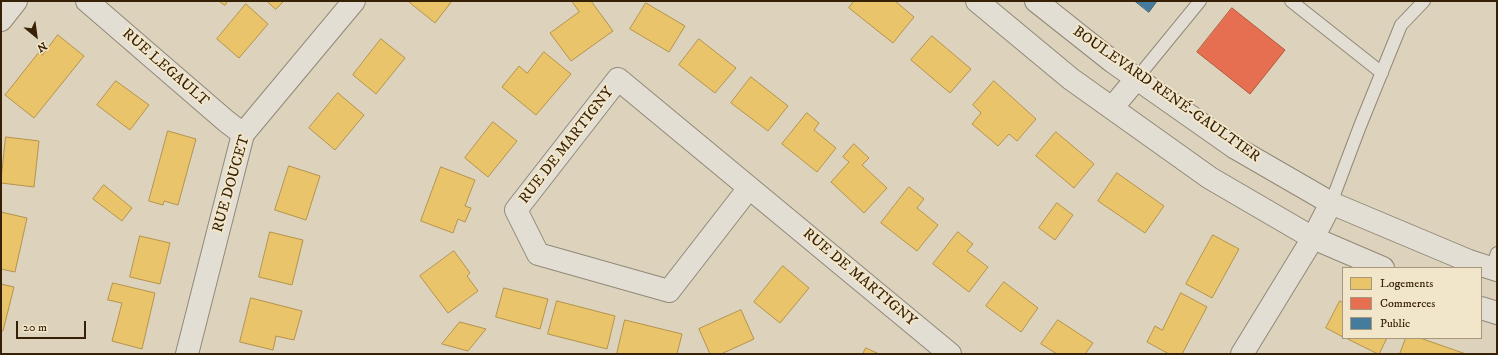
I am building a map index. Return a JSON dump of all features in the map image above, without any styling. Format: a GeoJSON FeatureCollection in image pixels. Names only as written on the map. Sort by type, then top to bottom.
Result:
{"type":"FeatureCollection","features":[{"type":"Feature","properties":{"kind":"street"},"geometry":{"type":"LineString","coordinates":[[1,20],[16,1]]}},
{"type":"Feature","properties":{"kind":"street","name":"RUE LEGAULT"},"geometry":{"type":"LineString","coordinates":[[87,1],[243,134]]}},
{"type":"Feature","properties":{"kind":"street","name":"RUE DOUCET"},"geometry":{"type":"LineString","coordinates":[[187,354],[243,134],[354,1]]}},
{"type":"Feature","properties":{"kind":"street"},"geometry":{"type":"LineString","coordinates":[[977,1],[1071,78],[1210,178],[1313,238],[1381,267]]}},
{"type":"Feature","properties":{"kind":"street","name":"BOULEVARD RENÉ-GAULTIER"},"geometry":{"type":"LineString","coordinates":[[1036,1],[1113,62],[1234,148],[1331,203],[1469,261],[1495,264]]}},
{"type":"Feature","properties":{"kind":"street"},"geometry":{"type":"LineString","coordinates":[[1112,108],[1136,78]]}},
{"type":"Feature","properties":{"kind":"street","name":"RUE DE MARTIGNY"},"geometry":{"type":"LineString","coordinates":[[749,188],[668,291],[538,254],[516,210],[618,79],[950,354]]}},
{"type":"Feature","properties":{"kind":"street"},"geometry":{"type":"LineString","coordinates":[[1242,354],[1313,238],[1331,203]]}},
{"type":"Feature","properties":{"kind":"street"},"geometry":{"type":"LineString","coordinates":[[1482,308],[1497,313]]}},
{"type":"Feature","properties":{"kind":"lane"},"geometry":{"type":"LineString","coordinates":[[1136,78],[1200,1]]}},
{"type":"Feature","properties":{"kind":"lane"},"geometry":{"type":"LineString","coordinates":[[1291,1],[1382,73]]}},
{"type":"Feature","properties":{"kind":"lane"},"geometry":{"type":"LineString","coordinates":[[1331,203],[1360,126],[1402,25],[1424,1]]}},
{"type":"Feature","properties":{"kind":"building: Logements"},"geometry":{"type":"Polygon","coordinates":[[[219,1],[228,1],[225,5],[219,1]]]}},
{"type":"Feature","properties":{"kind":"building: Logements"},"geometry":{"type":"Polygon","coordinates":[[[267,1],[284,1],[276,9],[267,1]]]}},
{"type":"Feature","properties":{"kind":"building: Logements"},"geometry":{"type":"Polygon","coordinates":[[[409,1],[452,1],[435,23],[409,1]]]}},
{"type":"Feature","properties":{"kind":"building: Logements"},"geometry":{"type":"Polygon","coordinates":[[[572,1],[591,1],[613,31],[571,61],[550,33],[579,12],[572,1]]]}},
{"type":"Feature","properties":{"kind":"building: Logements"},"geometry":{"type":"Polygon","coordinates":[[[854,1],[895,1],[914,17],[893,43],[849,8],[854,1]]]}},
{"type":"Feature","properties":{"kind":"building: Logements"},"geometry":{"type":"Polygon","coordinates":[[[646,3],[685,26],[669,52],[630,29],[646,3]]]}},
{"type":"Feature","properties":{"kind":"building: Logements"},"geometry":{"type":"Polygon","coordinates":[[[246,4],[268,24],[239,58],[217,39],[246,4]]]}},
{"type":"Feature","properties":{"kind":"building: Logements"},"geometry":{"type":"Polygon","coordinates":[[[58,35],[84,56],[34,118],[5,95],[39,52],[42,55],[58,35]]]}},
{"type":"Feature","properties":{"kind":"building: Logements"},"geometry":{"type":"Polygon","coordinates":[[[932,36],[971,69],[950,93],[911,60],[932,36]]]}},
{"type":"Feature","properties":{"kind":"building: Logements"},"geometry":{"type":"Polygon","coordinates":[[[381,39],[405,58],[376,94],[353,75],[381,39]]]}},
{"type":"Feature","properties":{"kind":"building: Logements"},"geometry":{"type":"Polygon","coordinates":[[[699,39],[736,68],[715,93],[679,65],[699,39]]]}},
{"type":"Feature","properties":{"kind":"building: Logements"},"geometry":{"type":"Polygon","coordinates":[[[544,52],[571,74],[536,115],[502,87],[519,66],[527,73],[544,52]]]}},
{"type":"Feature","properties":{"kind":"building: Logements"},"geometry":{"type":"Polygon","coordinates":[[[751,77],[788,106],[768,131],[731,103],[751,77]]]}},
{"type":"Feature","properties":{"kind":"building: Logements"},"geometry":{"type":"Polygon","coordinates":[[[116,81],[149,105],[130,130],[97,105],[116,81]]]}},
{"type":"Feature","properties":{"kind":"building: Logements"},"geometry":{"type":"Polygon","coordinates":[[[994,81],[1036,119],[1017,141],[1009,134],[998,146],[972,124],[981,113],[973,105],[994,81]]]}},
{"type":"Feature","properties":{"kind":"building: Logements"},"geometry":{"type":"Polygon","coordinates":[[[338,93],[364,115],[335,150],[309,128],[338,93]]]}},
{"type":"Feature","properties":{"kind":"building: Logements"},"geometry":{"type":"Polygon","coordinates":[[[807,113],[819,123],[814,130],[836,148],[817,172],[782,144],[807,113]]]}},
{"type":"Feature","properties":{"kind":"building: Logements"},"geometry":{"type":"Polygon","coordinates":[[[493,122],[517,141],[488,177],[465,158],[493,122]]]}},
{"type":"Feature","properties":{"kind":"building: Logements"},"geometry":{"type":"Polygon","coordinates":[[[168,131],[196,139],[178,205],[164,201],[163,205],[149,201],[168,131]]]}},
{"type":"Feature","properties":{"kind":"building: Logements"},"geometry":{"type":"Polygon","coordinates":[[[1056,132],[1094,164],[1074,188],[1036,156],[1056,132]]]}},
{"type":"Feature","properties":{"kind":"building: Logements"},"geometry":{"type":"Polygon","coordinates":[[[6,137],[39,141],[34,187],[1,183],[6,137]]]}},
{"type":"Feature","properties":{"kind":"building: Logements"},"geometry":{"type":"Polygon","coordinates":[[[854,144],[869,158],[862,165],[887,188],[864,213],[831,182],[849,162],[843,157],[854,144]]]}},
{"type":"Feature","properties":{"kind":"building: Logements"},"geometry":{"type":"Polygon","coordinates":[[[289,166],[320,176],[306,220],[275,210],[289,166]]]}},
{"type":"Feature","properties":{"kind":"building: Logements"},"geometry":{"type":"Polygon","coordinates":[[[441,167],[475,180],[465,206],[471,208],[465,222],[458,219],[453,233],[421,221],[441,167]]]}},
{"type":"Feature","properties":{"kind":"building: Logements"},"geometry":{"type":"Polygon","coordinates":[[[1117,173],[1164,206],[1145,233],[1098,201],[1117,173]]]}},
{"type":"Feature","properties":{"kind":"building: Logements"},"geometry":{"type":"Polygon","coordinates":[[[104,185],[132,208],[122,221],[93,199],[104,185]]]}},
{"type":"Feature","properties":{"kind":"building: Logements"},"geometry":{"type":"Polygon","coordinates":[[[909,187],[924,199],[917,208],[938,225],[917,251],[881,223],[909,187]]]}},
{"type":"Feature","properties":{"kind":"building: Logements"},"geometry":{"type":"Polygon","coordinates":[[[1057,203],[1073,215],[1055,240],[1039,228],[1057,203]]]}},
{"type":"Feature","properties":{"kind":"building: Logements"},"geometry":{"type":"Polygon","coordinates":[[[1,212],[27,218],[15,272],[1,269],[1,212]]]}},
{"type":"Feature","properties":{"kind":"building: Logements"},"geometry":{"type":"Polygon","coordinates":[[[270,232],[303,240],[292,285],[259,277],[270,232]]]}},
{"type":"Feature","properties":{"kind":"building: Logements"},"geometry":{"type":"Polygon","coordinates":[[[958,232],[973,244],[967,251],[988,267],[969,292],[933,264],[958,232]]]}},
{"type":"Feature","properties":{"kind":"building: Logements"},"geometry":{"type":"Polygon","coordinates":[[[1213,235],[1239,249],[1212,298],[1186,284],[1213,235]]]}},
{"type":"Feature","properties":{"kind":"building: Logements"},"geometry":{"type":"Polygon","coordinates":[[[140,236],[170,243],[160,284],[130,277],[140,236]]]}},
{"type":"Feature","properties":{"kind":"building: Logements"},"geometry":{"type":"Polygon","coordinates":[[[454,251],[470,273],[467,276],[478,291],[448,313],[420,276],[454,251]]]}},
{"type":"Feature","properties":{"kind":"building: Logements"},"geometry":{"type":"Polygon","coordinates":[[[783,266],[809,288],[780,323],[754,302],[783,266]]]}},
{"type":"Feature","properties":{"kind":"building: Logements"},"geometry":{"type":"Polygon","coordinates":[[[1004,282],[1038,308],[1021,332],[986,306],[1004,282]]]}},
{"type":"Feature","properties":{"kind":"building: Logements"},"geometry":{"type":"Polygon","coordinates":[[[113,283],[155,293],[142,349],[112,341],[122,303],[108,300],[113,283]]]}},
{"type":"Feature","properties":{"kind":"building: Logements"},"geometry":{"type":"Polygon","coordinates":[[[1,284],[14,287],[3,331],[1,331],[1,284]]]}},
{"type":"Feature","properties":{"kind":"building: Logements"},"geometry":{"type":"Polygon","coordinates":[[[504,288],[548,299],[540,329],[496,317],[504,288]]]}},
{"type":"Feature","properties":{"kind":"building: Logements"},"geometry":{"type":"Polygon","coordinates":[[[1181,293],[1207,307],[1182,354],[1169,354],[1147,342],[1155,326],[1162,330],[1181,293]]]}},
{"type":"Feature","properties":{"kind":"building: Logements"},"geometry":{"type":"Polygon","coordinates":[[[251,298],[302,311],[294,340],[276,336],[273,350],[240,342],[251,298]]]}},
{"type":"Feature","properties":{"kind":"building: Logements"},"geometry":{"type":"Polygon","coordinates":[[[557,301],[615,316],[607,349],[548,334],[557,301]]]}},
{"type":"Feature","properties":{"kind":"building: Logements"},"geometry":{"type":"Polygon","coordinates":[[[1340,301],[1342,302],[1342,336],[1326,328],[1340,301]]]}},
{"type":"Feature","properties":{"kind":"building: Logements"},"geometry":{"type":"Polygon","coordinates":[[[741,310],[754,339],[721,354],[710,354],[699,329],[741,310]]]}},
{"type":"Feature","properties":{"kind":"building: Logements"},"geometry":{"type":"Polygon","coordinates":[[[625,320],[682,334],[677,354],[617,354],[625,320]]]}},
{"type":"Feature","properties":{"kind":"building: Logements"},"geometry":{"type":"Polygon","coordinates":[[[1058,320],[1093,343],[1085,354],[1057,354],[1041,344],[1058,320]]]}},
{"type":"Feature","properties":{"kind":"building: Logements"},"geometry":{"type":"Polygon","coordinates":[[[460,322],[486,329],[468,351],[442,344],[460,322]]]}},
{"type":"Feature","properties":{"kind":"building: Logements"},"geometry":{"type":"Polygon","coordinates":[[[1348,339],[1386,339],[1379,354],[1348,339]]]}},
{"type":"Feature","properties":{"kind":"building: Logements"},"geometry":{"type":"Polygon","coordinates":[[[1406,339],[1423,339],[1466,354],[1400,354],[1406,339]]]}},
{"type":"Feature","properties":{"kind":"building: Logements"},"geometry":{"type":"Polygon","coordinates":[[[866,348],[879,354],[863,354],[866,348]]]}},
{"type":"Feature","properties":{"kind":"building: Commerces"},"geometry":{"type":"Polygon","coordinates":[[[1232,8],[1285,50],[1250,94],[1197,52],[1232,8]]]}},
{"type":"Feature","properties":{"kind":"building: Public"},"geometry":{"type":"Polygon","coordinates":[[[1135,1],[1157,1],[1149,12],[1135,1]]]}}]}
